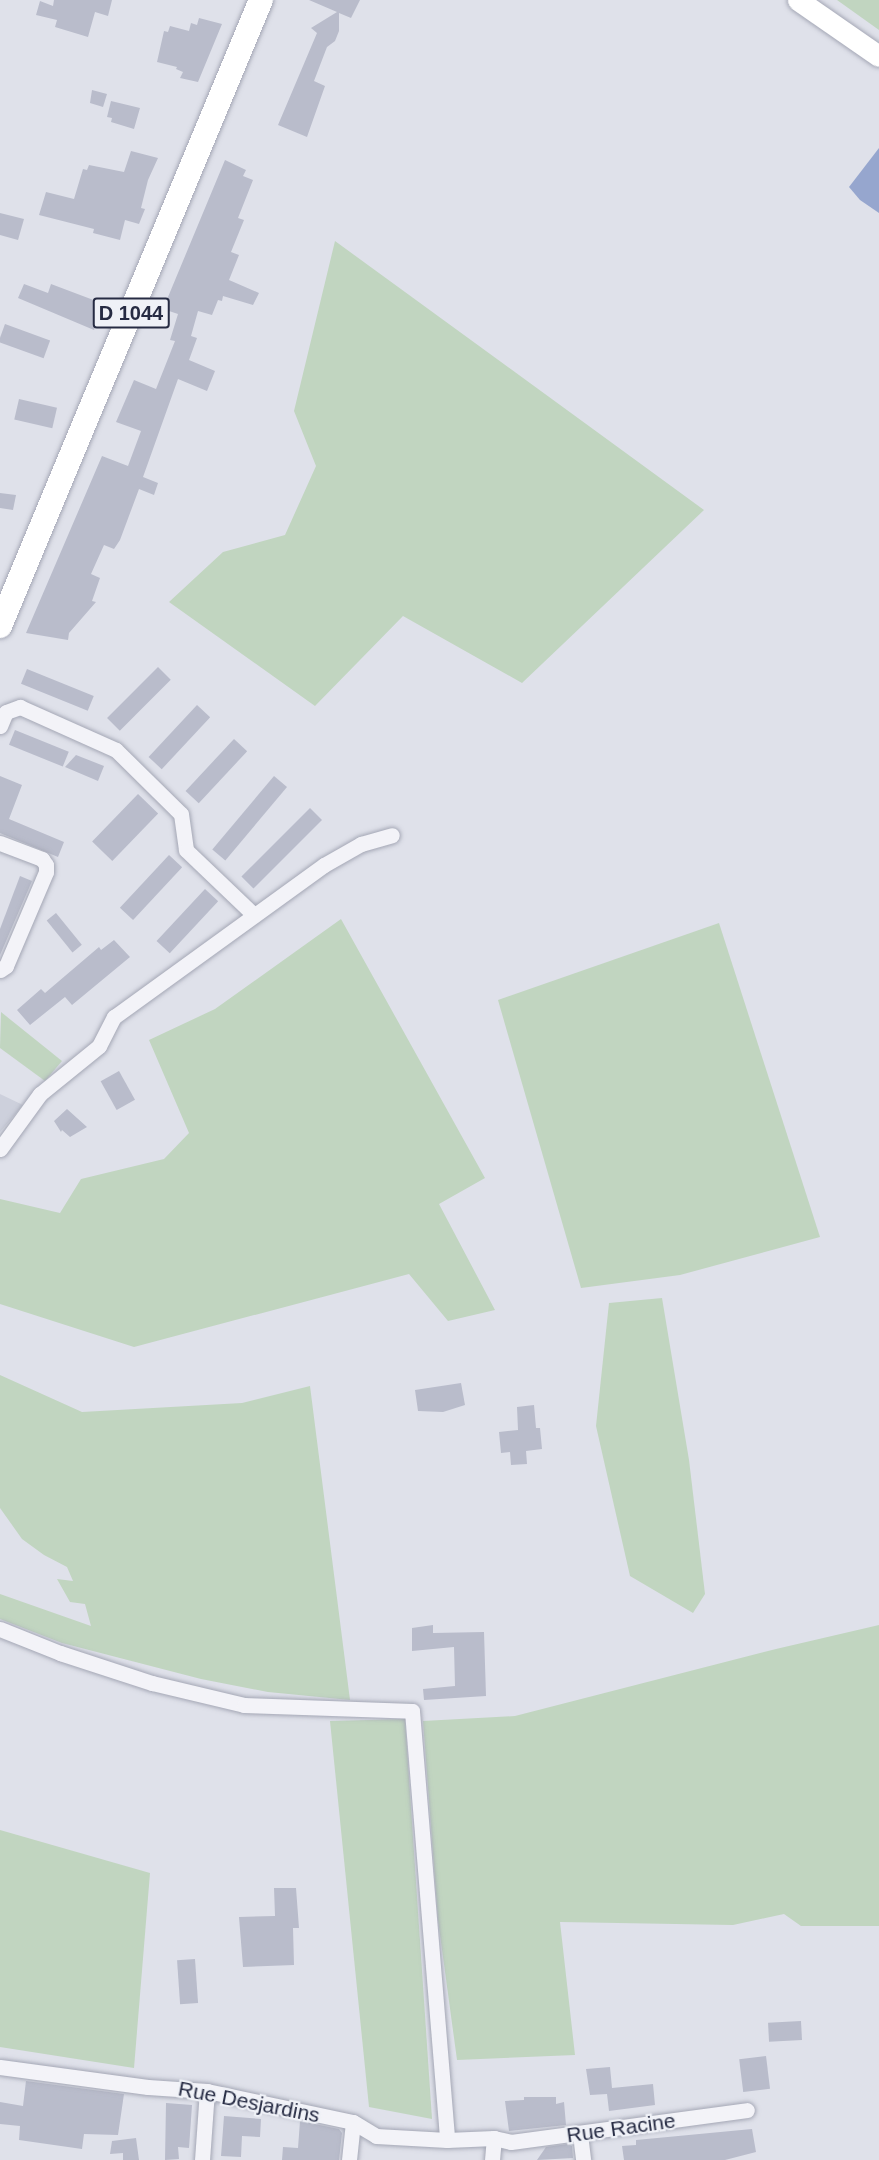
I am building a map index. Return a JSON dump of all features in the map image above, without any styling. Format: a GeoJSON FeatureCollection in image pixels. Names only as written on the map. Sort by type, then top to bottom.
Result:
{"type":"FeatureCollection","features":[{"type":"Feature","properties":{"kind":"main road","name":"D 1044"},"geometry":{"type":"LineString","coordinates":[[0,626],[261,0]]}},
{"type":"Feature","properties":{"kind":"street"},"geometry":{"type":"LineString","coordinates":[[798,0],[879,57]]}},
{"type":"Feature","properties":{"kind":"street"},"geometry":{"type":"LineString","coordinates":[[0,726],[6,712],[20,707],[116,750],[181,814],[186,850],[254,915]]}},
{"type":"Feature","properties":{"kind":"street"},"geometry":{"type":"LineString","coordinates":[[0,1149],[40,1094],[99,1046],[114,1017],[324,865],[361,844],[392,835]]}},
{"type":"Feature","properties":{"kind":"street"},"geometry":{"type":"LineString","coordinates":[[0,843],[42,859],[46,865],[6,966],[0,970]]}},
{"type":"Feature","properties":{"kind":"street"},"geometry":{"type":"LineString","coordinates":[[0,1629],[60,1653],[152,1683],[244,1704],[412,1711],[447,2139]]}},
{"type":"Feature","properties":{"kind":"street","name":"Rue Desjardins"},"geometry":{"type":"LineString","coordinates":[[0,2067],[148,2087],[207,2091],[353,2122],[376,2136],[494,2138]]}},
{"type":"Feature","properties":{"kind":"street"},"geometry":{"type":"LineString","coordinates":[[202,2160],[207,2091]]}},
{"type":"Feature","properties":{"kind":"street","name":"Rue Racine"},"geometry":{"type":"LineString","coordinates":[[494,2138],[511,2142],[747,2110]]}},
{"type":"Feature","properties":{"kind":"street"},"geometry":{"type":"LineString","coordinates":[[349,2160],[353,2122]]}},
{"type":"Feature","properties":{"kind":"street"},"geometry":{"type":"LineString","coordinates":[[580,2134],[583,2160]]}},
{"type":"Feature","properties":{"kind":"street"},"geometry":{"type":"LineString","coordinates":[[492,2160],[494,2138]]}},
{"type":"Feature","properties":{"kind":"shaded area"},"geometry":{"type":"Polygon","coordinates":[[[0,1094],[23,1105],[0,1132],[0,1094]]]}},
{"type":"Feature","properties":{"kind":"green space"},"geometry":{"type":"Polygon","coordinates":[[[837,0],[879,0],[879,30],[837,0]]]}},
{"type":"Feature","properties":{"kind":"green space"},"geometry":{"type":"Polygon","coordinates":[[[335,241],[704,510],[522,683],[403,616],[315,706],[169,602],[223,552],[285,535],[316,466],[294,411],[335,241]]]}},
{"type":"Feature","properties":{"kind":"green space"},"geometry":{"type":"Polygon","coordinates":[[[341,919],[485,1178],[439,1204],[495,1310],[448,1321],[409,1274],[134,1347],[0,1304],[0,1199],[60,1213],[81,1179],[164,1159],[189,1133],[149,1040],[215,1009],[341,919]]]}},
{"type":"Feature","properties":{"kind":"green space"},"geometry":{"type":"Polygon","coordinates":[[[719,923],[820,1237],[680,1275],[581,1288],[498,1000],[719,923]]]}},
{"type":"Feature","properties":{"kind":"green space"},"geometry":{"type":"Polygon","coordinates":[[[1,1012],[62,1061],[45,1081],[0,1048],[1,1012]]]}},
{"type":"Feature","properties":{"kind":"green space"},"geometry":{"type":"Polygon","coordinates":[[[662,1298],[689,1460],[705,1594],[693,1613],[630,1576],[596,1426],[609,1303],[662,1298]]]}},
{"type":"Feature","properties":{"kind":"green space"},"geometry":{"type":"Polygon","coordinates":[[[0,1375],[82,1412],[242,1403],[310,1386],[350,1700],[268,1692],[201,1679],[62,1643],[0,1619],[0,1594],[91,1626],[85,1604],[70,1602],[57,1579],[73,1581],[67,1567],[44,1555],[22,1539],[0,1508],[0,1375]]]}},
{"type":"Feature","properties":{"kind":"green space"},"geometry":{"type":"Polygon","coordinates":[[[879,1625],[879,1926],[801,1926],[784,1914],[733,1925],[560,1922],[575,2055],[457,2060],[438,1920],[423,1721],[515,1716],[879,1625]]]}},
{"type":"Feature","properties":{"kind":"green space"},"geometry":{"type":"Polygon","coordinates":[[[405,1719],[432,2119],[369,2107],[330,1721],[405,1719]]]}},
{"type":"Feature","properties":{"kind":"green space"},"geometry":{"type":"Polygon","coordinates":[[[0,1830],[150,1873],[134,2068],[0,2047],[0,1830]]]}},
{"type":"Feature","properties":{"kind":"water"},"geometry":{"type":"Polygon","coordinates":[[[879,148],[879,213],[860,200],[849,187],[879,148]]]}},
{"type":"Feature","properties":{"kind":"building"},"geometry":{"type":"Polygon","coordinates":[[[54,0],[112,0],[108,16],[95,12],[88,37],[55,27],[57,20],[36,15],[40,1],[53,6],[54,0]]]}},
{"type":"Feature","properties":{"kind":"building"},"geometry":{"type":"Polygon","coordinates":[[[309,0],[360,0],[351,18],[339,13],[339,31],[335,41],[327,47],[314,81],[325,86],[307,137],[278,125],[317,33],[311,28],[337,12],[309,0]]]}},
{"type":"Feature","properties":{"kind":"building"},"geometry":{"type":"Polygon","coordinates":[[[199,18],[222,24],[198,82],[180,78],[183,72],[176,69],[177,67],[157,62],[164,31],[168,32],[170,26],[189,31],[191,23],[197,25],[199,18]]]}},
{"type":"Feature","properties":{"kind":"building"},"geometry":{"type":"Polygon","coordinates":[[[92,90],[107,94],[103,107],[90,103],[92,90]]]}},
{"type":"Feature","properties":{"kind":"building"},"geometry":{"type":"Polygon","coordinates":[[[111,101],[140,108],[134,129],[111,122],[112,118],[107,117],[111,101]]]}},
{"type":"Feature","properties":{"kind":"building"},"geometry":{"type":"Polygon","coordinates":[[[131,151],[158,158],[148,180],[141,208],[145,209],[139,224],[125,220],[120,240],[93,233],[94,229],[39,215],[46,192],[74,199],[83,169],[87,170],[89,165],[124,172],[131,151]]]}},
{"type":"Feature","properties":{"kind":"building"},"geometry":{"type":"Polygon","coordinates":[[[225,160],[246,170],[243,176],[253,180],[238,218],[244,220],[231,252],[239,255],[229,280],[259,293],[253,305],[223,296],[222,301],[218,300],[212,315],[198,311],[191,336],[197,338],[189,360],[215,371],[207,391],[178,379],[143,477],[158,483],[154,495],[139,489],[120,540],[114,549],[104,545],[91,574],[100,578],[92,601],[96,602],[69,633],[68,640],[26,633],[102,456],[128,466],[141,431],[116,422],[134,380],[156,389],[175,341],[170,340],[178,314],[163,309],[225,160]]]}},
{"type":"Feature","properties":{"kind":"building"},"geometry":{"type":"Polygon","coordinates":[[[0,213],[24,219],[18,240],[0,235],[0,213]]]}},
{"type":"Feature","properties":{"kind":"building"},"geometry":{"type":"Polygon","coordinates":[[[24,284],[48,293],[51,284],[104,304],[94,330],[18,298],[24,284]]]}},
{"type":"Feature","properties":{"kind":"building"},"geometry":{"type":"Polygon","coordinates":[[[5,324],[50,340],[44,358],[0,342],[5,324]]]}},
{"type":"Feature","properties":{"kind":"building"},"geometry":{"type":"Polygon","coordinates":[[[19,399],[57,408],[52,428],[14,419],[19,399]]]}},
{"type":"Feature","properties":{"kind":"building"},"geometry":{"type":"Polygon","coordinates":[[[0,493],[16,495],[13,510],[0,508],[0,493]]]}},
{"type":"Feature","properties":{"kind":"building"},"geometry":{"type":"Polygon","coordinates":[[[158,667],[171,680],[120,731],[107,718],[158,667]]]}},
{"type":"Feature","properties":{"kind":"building"},"geometry":{"type":"Polygon","coordinates":[[[27,669],[94,696],[88,711],[21,684],[27,669]]]}},
{"type":"Feature","properties":{"kind":"building"},"geometry":{"type":"Polygon","coordinates":[[[197,705],[210,717],[162,769],[149,757],[197,705]]]}},
{"type":"Feature","properties":{"kind":"building"},"geometry":{"type":"Polygon","coordinates":[[[15,730],[69,752],[63,767],[9,745],[15,730]]]}},
{"type":"Feature","properties":{"kind":"building"},"geometry":{"type":"Polygon","coordinates":[[[234,739],[247,751],[199,803],[186,791],[234,739]]]}},
{"type":"Feature","properties":{"kind":"building"},"geometry":{"type":"Polygon","coordinates":[[[76,755],[104,766],[98,781],[65,767],[76,755]]]}},
{"type":"Feature","properties":{"kind":"building"},"geometry":{"type":"Polygon","coordinates":[[[0,776],[22,785],[9,819],[64,842],[58,857],[0,833],[0,776]]]}},
{"type":"Feature","properties":{"kind":"building"},"geometry":{"type":"Polygon","coordinates":[[[274,776],[287,787],[225,860],[212,850],[274,776]]]}},
{"type":"Feature","properties":{"kind":"building"},"geometry":{"type":"Polygon","coordinates":[[[138,794],[158,813],[112,861],[92,841],[138,794]]]}},
{"type":"Feature","properties":{"kind":"building"},"geometry":{"type":"Polygon","coordinates":[[[310,808],[322,820],[253,889],[241,877],[310,808]]]}},
{"type":"Feature","properties":{"kind":"building"},"geometry":{"type":"Polygon","coordinates":[[[169,855],[182,867],[133,920],[120,908],[169,855]]]}},
{"type":"Feature","properties":{"kind":"building"},"geometry":{"type":"Polygon","coordinates":[[[20,876],[32,881],[0,955],[0,929],[20,876]]]}},
{"type":"Feature","properties":{"kind":"building"},"geometry":{"type":"Polygon","coordinates":[[[205,889],[218,901],[170,953],[157,941],[205,889]]]}},
{"type":"Feature","properties":{"kind":"building"},"geometry":{"type":"Polygon","coordinates":[[[56,913],[82,945],[72,952],[47,921],[56,913]]]}},
{"type":"Feature","properties":{"kind":"building"},"geometry":{"type":"Polygon","coordinates":[[[114,940],[130,957],[72,1005],[65,997],[30,1025],[17,1010],[41,989],[45,993],[99,947],[101,950],[114,940]]]}},
{"type":"Feature","properties":{"kind":"building"},"geometry":{"type":"Polygon","coordinates":[[[119,1071],[135,1100],[117,1110],[101,1081],[119,1071]]]}},
{"type":"Feature","properties":{"kind":"building"},"geometry":{"type":"Polygon","coordinates":[[[67,1109],[87,1127],[70,1137],[62,1130],[61,1132],[54,1121],[67,1109]]]}},
{"type":"Feature","properties":{"kind":"building"},"geometry":{"type":"Polygon","coordinates":[[[461,1383],[465,1405],[443,1412],[418,1411],[415,1390],[461,1383]]]}},
{"type":"Feature","properties":{"kind":"building"},"geometry":{"type":"Polygon","coordinates":[[[534,1405],[536,1428],[540,1428],[542,1449],[526,1451],[527,1464],[511,1465],[510,1452],[501,1453],[499,1432],[518,1430],[517,1407],[534,1405]]]}},
{"type":"Feature","properties":{"kind":"building"},"geometry":{"type":"Polygon","coordinates":[[[433,1625],[433,1633],[484,1632],[486,1696],[424,1700],[423,1689],[455,1686],[454,1647],[412,1651],[412,1628],[433,1625]]]}},
{"type":"Feature","properties":{"kind":"building"},"geometry":{"type":"Polygon","coordinates":[[[274,1888],[296,1888],[299,1928],[293,1928],[294,1965],[243,1967],[239,1917],[275,1916],[274,1888]]]}},
{"type":"Feature","properties":{"kind":"building"},"geometry":{"type":"Polygon","coordinates":[[[195,1959],[198,2003],[180,2004],[177,1960],[195,1959]]]}},
{"type":"Feature","properties":{"kind":"building"},"geometry":{"type":"Polygon","coordinates":[[[801,2021],[802,2040],[769,2042],[768,2023],[801,2021]]]}},
{"type":"Feature","properties":{"kind":"building"},"geometry":{"type":"Polygon","coordinates":[[[766,2056],[770,2089],[743,2092],[739,2059],[766,2056]]]}},
{"type":"Feature","properties":{"kind":"building"},"geometry":{"type":"Polygon","coordinates":[[[610,2067],[612,2088],[653,2084],[655,2105],[609,2111],[607,2094],[590,2095],[586,2069],[610,2067]]]}},
{"type":"Feature","properties":{"kind":"building"},"geometry":{"type":"Polygon","coordinates":[[[26,2081],[124,2094],[118,2135],[84,2134],[82,2149],[19,2140],[20,2126],[0,2124],[0,2102],[23,2106],[26,2081]]]}},
{"type":"Feature","properties":{"kind":"building"},"geometry":{"type":"Polygon","coordinates":[[[524,2097],[556,2097],[556,2104],[564,2102],[566,2125],[509,2131],[505,2101],[524,2100],[524,2097]]]}},
{"type":"Feature","properties":{"kind":"building"},"geometry":{"type":"Polygon","coordinates":[[[166,2103],[192,2105],[189,2148],[178,2147],[179,2159],[165,2160],[166,2103]]]}},
{"type":"Feature","properties":{"kind":"building"},"geometry":{"type":"Polygon","coordinates":[[[224,2116],[261,2119],[260,2137],[242,2136],[241,2157],[221,2156],[224,2116]]]}},
{"type":"Feature","properties":{"kind":"building"},"geometry":{"type":"Polygon","coordinates":[[[300,2121],[339,2129],[342,2133],[339,2160],[282,2160],[283,2147],[298,2148],[300,2121]]]}},
{"type":"Feature","properties":{"kind":"building"},"geometry":{"type":"Polygon","coordinates":[[[752,2129],[756,2152],[725,2160],[624,2160],[622,2146],[636,2145],[636,2140],[752,2129]]]}},
{"type":"Feature","properties":{"kind":"building"},"geometry":{"type":"Polygon","coordinates":[[[136,2138],[139,2160],[123,2160],[123,2153],[110,2154],[112,2141],[136,2138]]]}},
{"type":"Feature","properties":{"kind":"building"},"geometry":{"type":"Polygon","coordinates":[[[568,2144],[572,2146],[573,2158],[537,2160],[546,2147],[568,2144]]]}}]}
